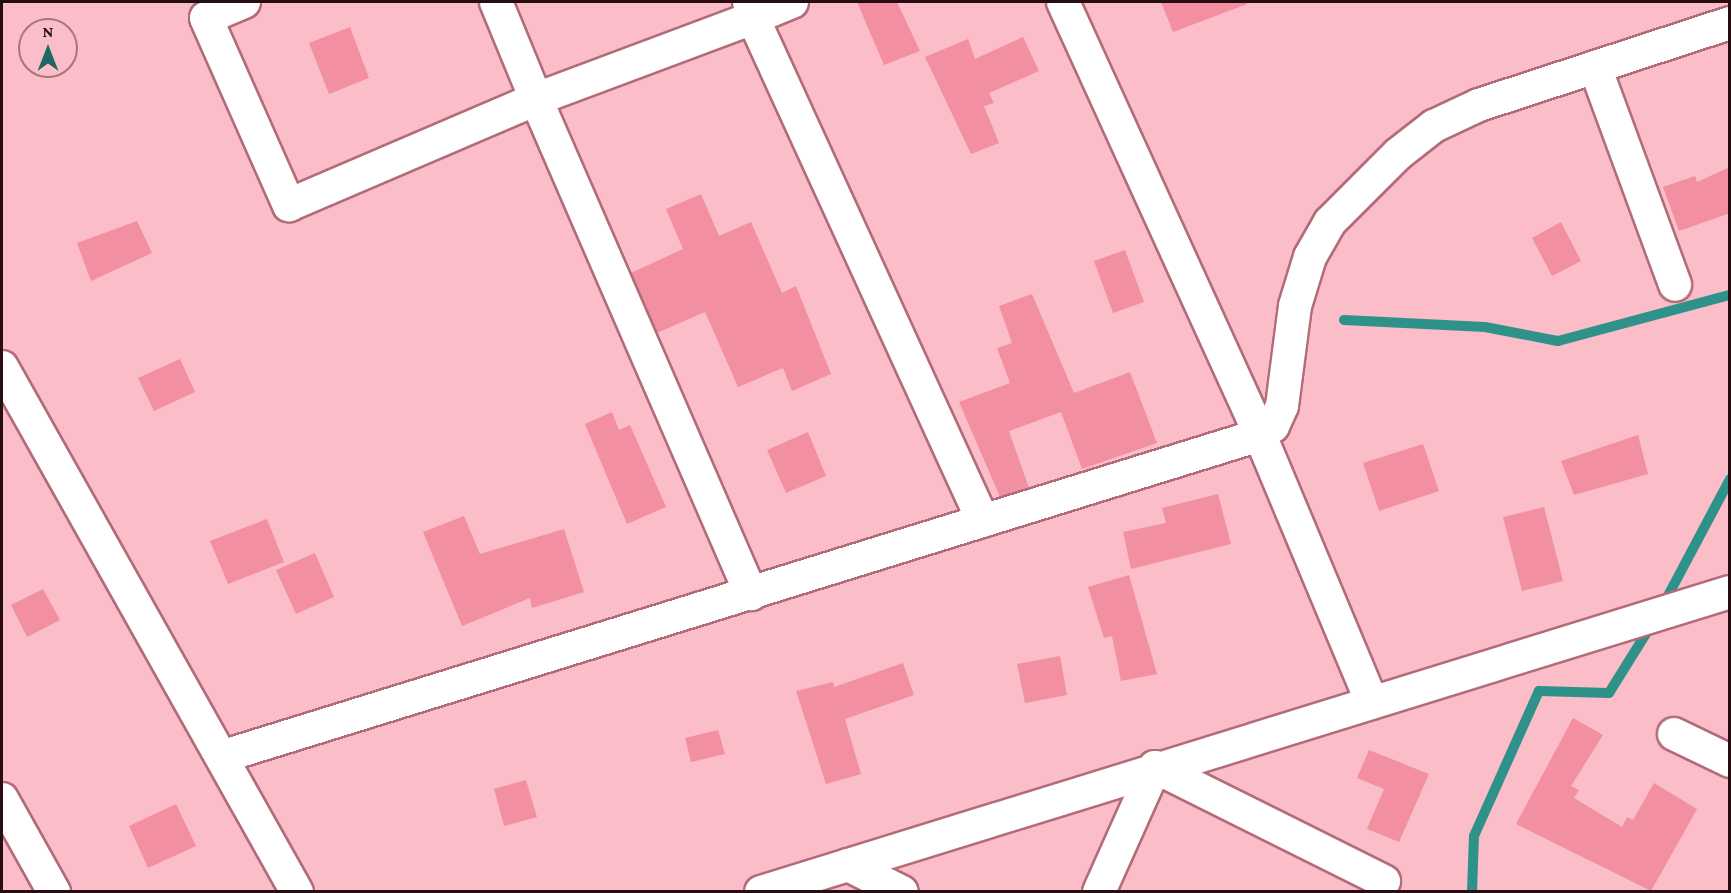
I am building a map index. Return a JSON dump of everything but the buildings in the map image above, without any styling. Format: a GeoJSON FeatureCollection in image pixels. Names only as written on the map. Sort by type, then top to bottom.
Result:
{"type":"FeatureCollection","features":[{"type":"Feature","properties":{"kind":"street"},"geometry":{"type":"LineString","coordinates":[[244,2],[206,18],[290,205],[751,10],[792,2]]}},
{"type":"Feature","properties":{"kind":"street"},"geometry":{"type":"LineString","coordinates":[[496,2],[750,594]]}},
{"type":"Feature","properties":{"kind":"street"},"geometry":{"type":"LineString","coordinates":[[1063,2],[1260,435],[1372,703]]}},
{"type":"Feature","properties":{"kind":"street"},"geometry":{"type":"LineString","coordinates":[[751,10],[983,521]]}},
{"type":"Feature","properties":{"kind":"street"},"geometry":{"type":"LineString","coordinates":[[224,756],[1260,435],[1273,426],[1282,406],[1295,306],[1310,257],[1330,222],[1434,126],[1479,105],[1730,23]]}},
{"type":"Feature","properties":{"kind":"street"},"geometry":{"type":"LineString","coordinates":[[1595,67],[1675,285]]}},
{"type":"Feature","properties":{"kind":"street"},"geometry":{"type":"LineString","coordinates":[[2,368],[224,756],[297,891]]}},
{"type":"Feature","properties":{"kind":"street"},"geometry":{"type":"LineString","coordinates":[[761,891],[1155,767],[1372,703],[1730,592]]}},
{"type":"Feature","properties":{"kind":"street"},"geometry":{"type":"LineString","coordinates":[[1674,734],[1730,761]]}},
{"type":"Feature","properties":{"kind":"street"},"geometry":{"type":"LineString","coordinates":[[1155,767],[1384,881]]}},
{"type":"Feature","properties":{"kind":"street"},"geometry":{"type":"LineString","coordinates":[[1099,891],[1155,767]]}},
{"type":"Feature","properties":{"kind":"street"},"geometry":{"type":"LineString","coordinates":[[2,799],[54,891]]}},
{"type":"Feature","properties":{"kind":"street"},"geometry":{"type":"LineString","coordinates":[[848,865],[902,891]]}},
{"type":"Feature","properties":{"kind":"waterway"},"geometry":{"type":"LineString","coordinates":[[1344,320],[1485,327],[1558,341],[1730,295]]}},
{"type":"Feature","properties":{"kind":"waterway"},"geometry":{"type":"LineString","coordinates":[[1663,605],[1730,479]]}},
{"type":"Feature","properties":{"kind":"waterway"},"geometry":{"type":"LineString","coordinates":[[1472,892],[1474,836],[1539,691],[1609,693],[1652,624]]}}]}
